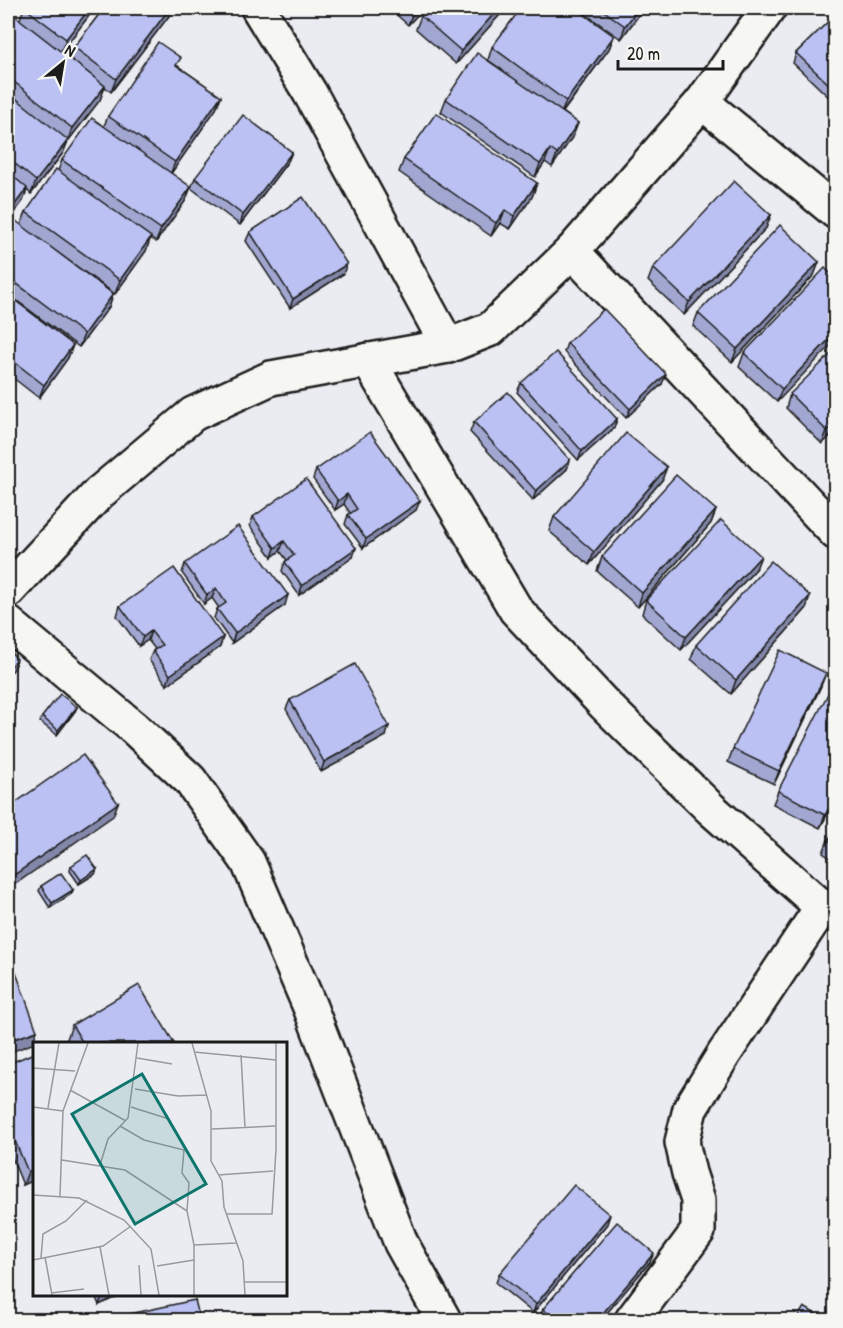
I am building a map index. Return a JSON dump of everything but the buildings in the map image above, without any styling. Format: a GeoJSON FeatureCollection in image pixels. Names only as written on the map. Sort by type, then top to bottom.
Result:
{"type":"FeatureCollection","features":[{"type":"Feature","properties":{"kind":"street"},"geometry":{"type":"LineString","coordinates":[[258,8],[310,93],[448,346]]}},
{"type":"Feature","properties":{"kind":"street"},"geometry":{"type":"LineString","coordinates":[[8,591],[99,493],[193,414],[271,378],[448,346],[490,329],[572,251],[702,102],[769,8]]}},
{"type":"Feature","properties":{"kind":"street"},"geometry":{"type":"LineString","coordinates":[[702,102],[836,212]]}},
{"type":"Feature","properties":{"kind":"street"},"geometry":{"type":"LineString","coordinates":[[572,251],[836,533]]}},
{"type":"Feature","properties":{"kind":"street"},"geometry":{"type":"LineString","coordinates":[[368,360],[516,610],[605,705],[711,809],[822,907],[690,1109],[682,1142],[698,1200],[698,1231],[632,1320]]}},
{"type":"Feature","properties":{"kind":"street"},"geometry":{"type":"LineString","coordinates":[[8,623],[134,728],[190,780],[248,862],[310,1007],[401,1243],[444,1320]]}}]}
